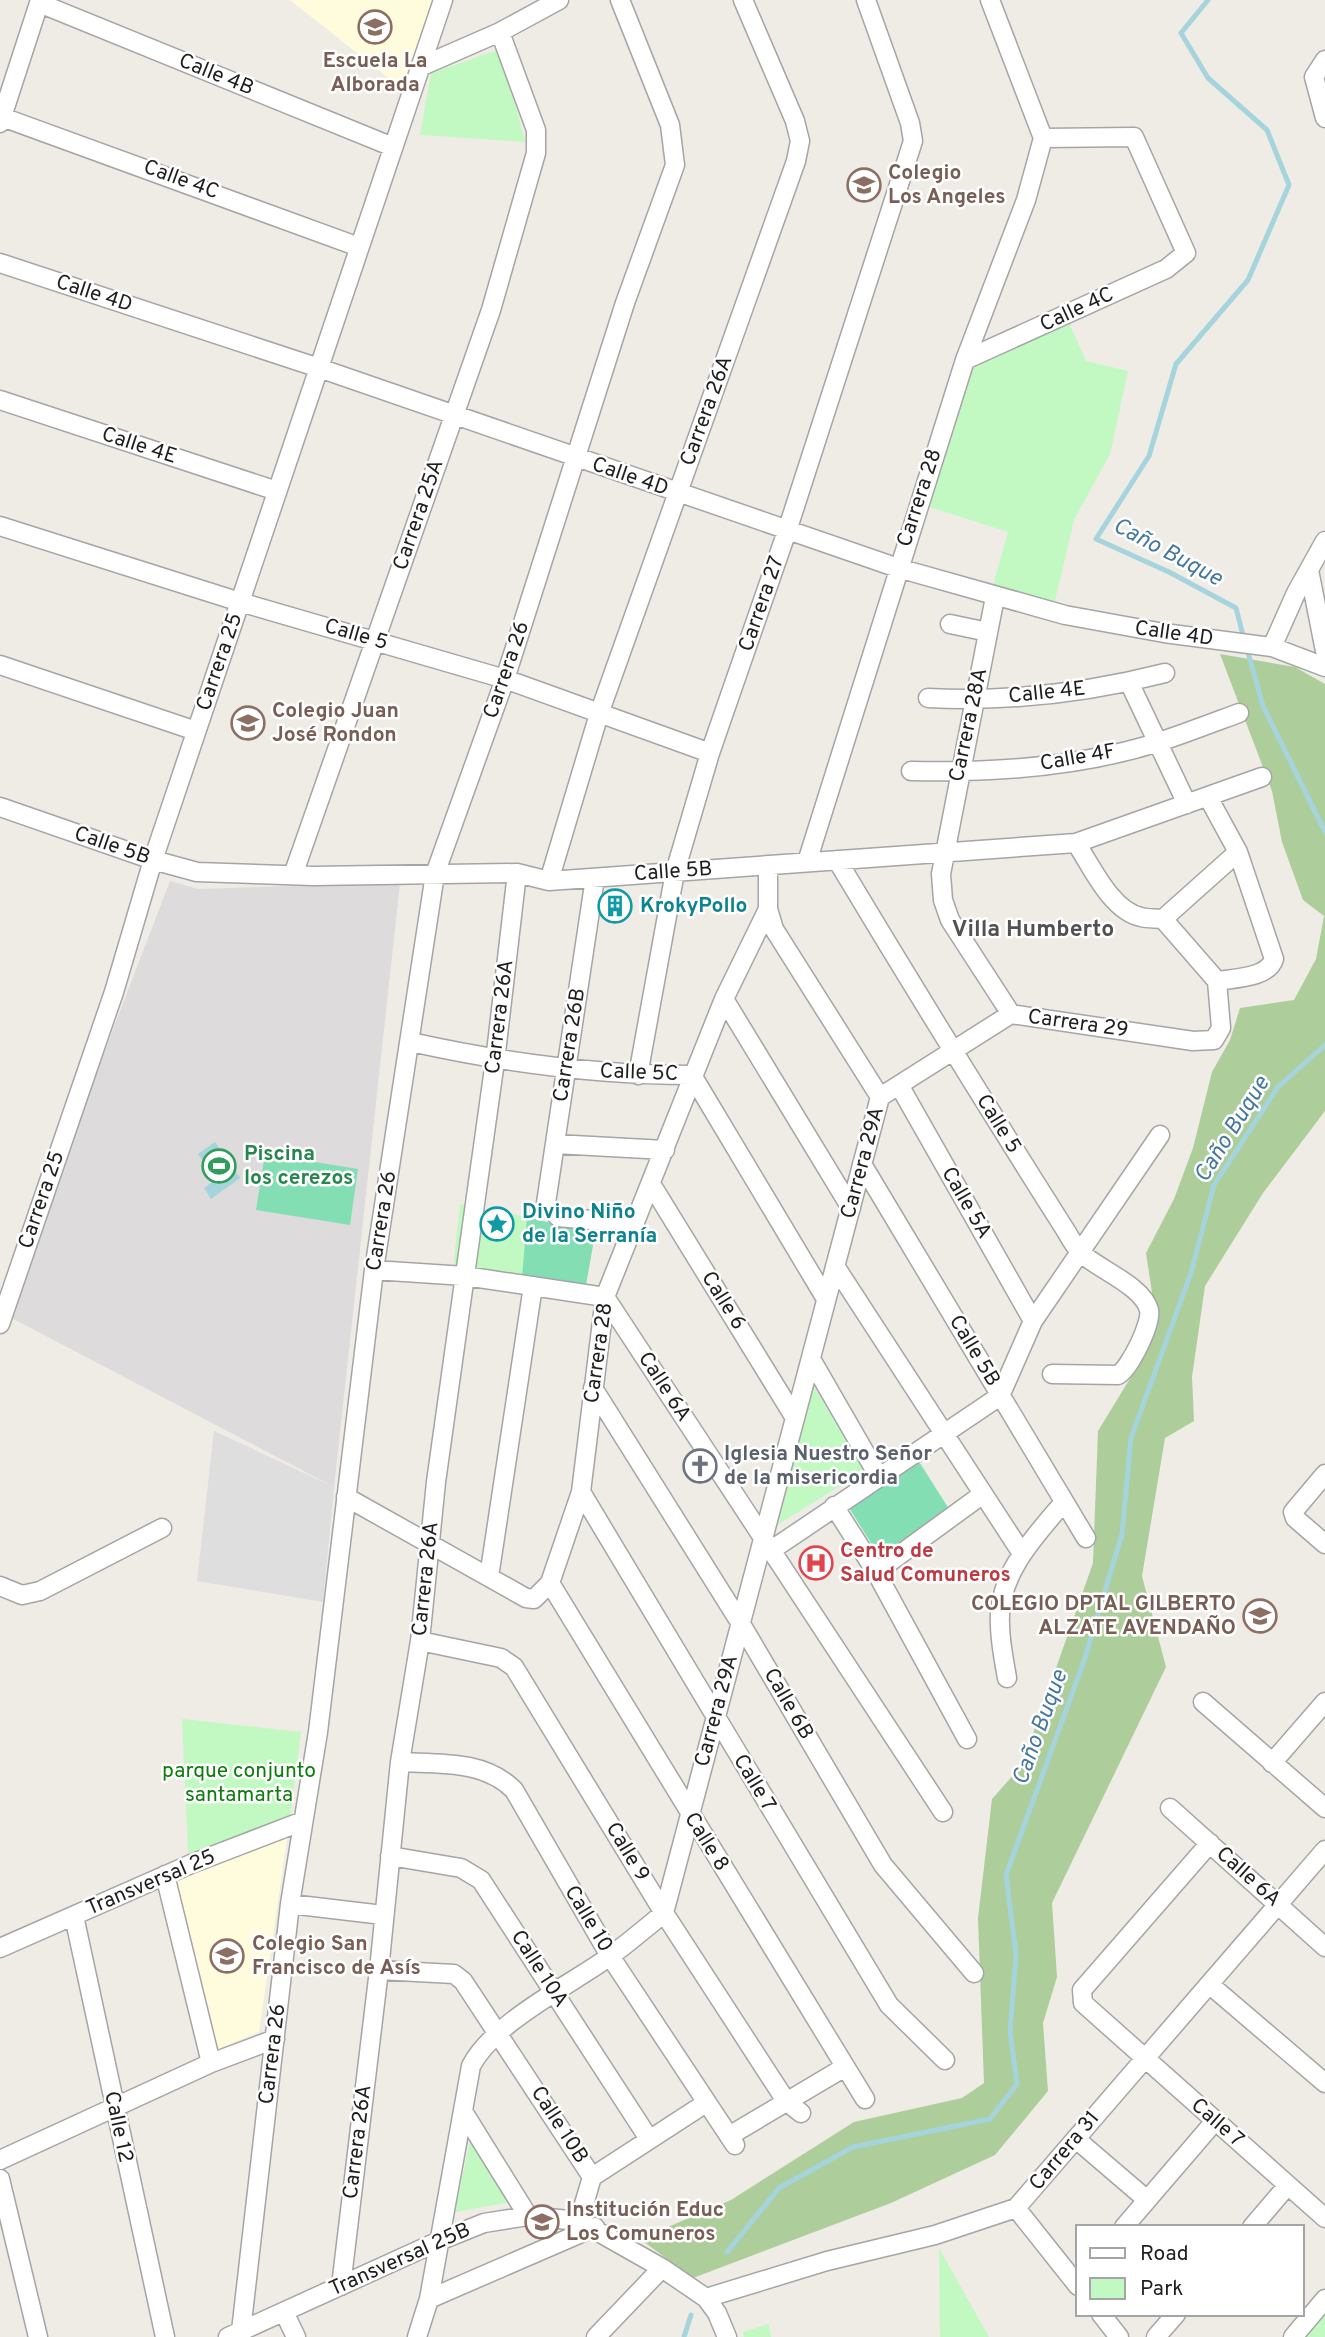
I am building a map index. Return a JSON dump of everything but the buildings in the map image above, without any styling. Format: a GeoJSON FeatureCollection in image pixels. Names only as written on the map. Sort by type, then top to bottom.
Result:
{"type":"FeatureCollection","features":[{"type":"Feature","properties":{"kind":"street","name":"Carrera 25"},"geometry":{"type":"LineString","coordinates":[[1,1315],[114,992],[153,860],[443,0]]}},
{"type":"Feature","properties":{"kind":"street"},"geometry":{"type":"LineString","coordinates":[[420,67],[500,32],[559,0]]}},
{"type":"Feature","properties":{"kind":"street","name":"Carrera 26"},"geometry":{"type":"LineString","coordinates":[[234,2334],[275,2039],[290,1904],[318,1732],[374,1269],[435,874],[505,679],[625,303],[675,165],[675,145],[670,125],[620,0]]}},
{"type":"Feature","properties":{"kind":"street","name":"Carrera 26A"},"geometry":{"type":"LineString","coordinates":[[549,881],[599,714],[796,162],[800,141],[795,121],[743,0]]}},
{"type":"Feature","properties":{"kind":"street","name":"Carrera 27"},"geometry":{"type":"LineString","coordinates":[[638,1075],[675,872],[710,753],[788,531],[913,141],[910,123],[866,0]]}},
{"type":"Feature","properties":{"kind":"street"},"geometry":{"type":"LineString","coordinates":[[990,0],[1043,138]]}},
{"type":"Feature","properties":{"kind":"street"},"geometry":{"type":"LineString","coordinates":[[1,120],[40,1]]}},
{"type":"Feature","properties":{"kind":"street","name":"Calle 4B"},"geometry":{"type":"LineString","coordinates":[[40,1],[393,147]]}},
{"type":"Feature","properties":{"kind":"street","name":"Carrera 25A"},"geometry":{"type":"LineString","coordinates":[[293,875],[491,310],[536,153],[536,130],[500,32]]}},
{"type":"Feature","properties":{"kind":"street"},"geometry":{"type":"LineString","coordinates":[[1325,61],[1314,77],[1325,118]]}},
{"type":"Feature","properties":{"kind":"street","name":"Calle 4C"},"geometry":{"type":"LineString","coordinates":[[1,120],[359,247]]}},
{"type":"Feature","properties":{"kind":"street","name":"Calle 4C"},"geometry":{"type":"LineString","coordinates":[[965,360],[1166,269],[1186,253],[1133,137],[1043,138]]}},
{"type":"Feature","properties":{"kind":"street","name":"Carrera 28"},"geometry":{"type":"LineString","coordinates":[[807,862],[965,360],[1026,200],[1043,138]]}},
{"type":"Feature","properties":{"kind":"street","name":"Calle 4D"},"geometry":{"type":"LineString","coordinates":[[0,263],[318,368],[898,568],[995,597],[1108,624],[1267,647],[1325,667]]}},
{"type":"Feature","properties":{"kind":"street","name":"Calle 4E"},"geometry":{"type":"LineString","coordinates":[[0,400],[277,491]]}},
{"type":"Feature","properties":{"kind":"street","name":"Calle 5"},"geometry":{"type":"LineString","coordinates":[[0,526],[240,602],[505,679],[710,753]]}},
{"type":"Feature","properties":{"kind":"street"},"geometry":{"type":"LineString","coordinates":[[1267,647],[1324,542]]}},
{"type":"Feature","properties":{"kind":"street"},"geometry":{"type":"LineString","coordinates":[[1308,570],[1325,651]]}},
{"type":"Feature","properties":{"kind":"street","name":"Carrera 28A"},"geometry":{"type":"LineString","coordinates":[[995,597],[943,852],[943,900],[950,920],[1011,1014]]}},
{"type":"Feature","properties":{"kind":"street"},"geometry":{"type":"LineString","coordinates":[[950,624],[988,632]]}},
{"type":"Feature","properties":{"kind":"street"},"geometry":{"type":"LineString","coordinates":[[0,665],[196,731]]}},
{"type":"Feature","properties":{"kind":"street","name":"Calle 4E"},"geometry":{"type":"LineString","coordinates":[[928,698],[974,700],[1052,696],[1165,673]]}},
{"type":"Feature","properties":{"kind":"street"},"geometry":{"type":"LineString","coordinates":[[1129,682],[1187,804]]}},
{"type":"Feature","properties":{"kind":"street","name":"Calle 4F"},"geometry":{"type":"LineString","coordinates":[[911,771],[959,772],[1058,764],[1156,743],[1239,713]]}},
{"type":"Feature","properties":{"kind":"street","name":"Calle 5B"},"geometry":{"type":"LineString","coordinates":[[0,807],[153,860],[197,872],[293,875],[517,873],[549,881],[1076,843],[1262,777]]}},
{"type":"Feature","properties":{"kind":"street"},"geometry":{"type":"LineString","coordinates":[[1076,843],[1115,900],[1126,911],[1139,917],[1163,919],[1217,981],[1265,972],[1272,966],[1274,959],[1238,852],[1208,797]]}},
{"type":"Feature","properties":{"kind":"street"},"geometry":{"type":"LineString","coordinates":[[1163,919],[1238,852]]}},
{"type":"Feature","properties":{"kind":"street","name":"Calle 5"},"geometry":{"type":"LineString","coordinates":[[837,860],[952,1051],[1079,1252],[1132,1288],[1143,1298],[1149,1310],[1149,1320],[1125,1371],[1108,1376],[1052,1374]]}},
{"type":"Feature","properties":{"kind":"street"},"geometry":{"type":"LineString","coordinates":[[768,865],[768,909],[774,929],[880,1097]]}},
{"type":"Feature","properties":{"kind":"street","name":"Carrera 26A"},"geometry":{"type":"LineString","coordinates":[[341,2286],[379,1970],[400,1762],[420,1641],[429,1543],[495,1061],[517,873]]}},
{"type":"Feature","properties":{"kind":"street","name":"Carrera 26B"},"geometry":{"type":"LineString","coordinates":[[595,878],[546,1195],[550,1211],[558,1217],[635,1224]]}},
{"type":"Feature","properties":{"kind":"street","name":"Carrera 28"},"geometry":{"type":"LineString","coordinates":[[551,1583],[581,1492],[606,1297],[692,1075],[724,999],[768,909]]}},
{"type":"Feature","properties":{"kind":"street","name":"Carrera 29"},"geometry":{"type":"LineString","coordinates":[[880,1097],[1011,1014],[1193,1041],[1214,1040],[1221,1028],[1217,981]]}},
{"type":"Feature","properties":{"kind":"street"},"geometry":{"type":"LineString","coordinates":[[724,999],[850,1208]]}},
{"type":"Feature","properties":{"kind":"street","name":"Calle 5C"},"geometry":{"type":"LineString","coordinates":[[411,1042],[495,1061],[567,1070],[638,1075],[692,1075],[826,1299]]}},
{"type":"Feature","properties":{"kind":"street","name":"Calle 5A"},"geometry":{"type":"LineString","coordinates":[[899,1085],[1034,1321]]}},
{"type":"Feature","properties":{"kind":"street","name":"Carrera 29A"},"geometry":{"type":"LineString","coordinates":[[664,1913],[741,1623],[766,1545],[795,1418],[880,1097]]}},
{"type":"Feature","properties":{"kind":"street"},"geometry":{"type":"LineString","coordinates":[[766,1545],[834,1506],[1000,1396],[1034,1321],[1160,1135]]}},
{"type":"Feature","properties":{"kind":"street"},"geometry":{"type":"LineString","coordinates":[[555,1144],[665,1150]]}},
{"type":"Feature","properties":{"kind":"street","name":"Calle 5B"},"geometry":{"type":"LineString","coordinates":[[862,1164],[1086,1538]]}},
{"type":"Feature","properties":{"kind":"street","name":"Calle 6"},"geometry":{"type":"LineString","coordinates":[[651,1184],[795,1418]]}},
{"type":"Feature","properties":{"kind":"street"},"geometry":{"type":"LineString","coordinates":[[835,1266],[1021,1552]]}},
{"type":"Feature","properties":{"kind":"street"},"geometry":{"type":"LineString","coordinates":[[374,1269],[465,1276],[606,1297]]}},
{"type":"Feature","properties":{"kind":"street"},"geometry":{"type":"LineString","coordinates":[[489,1577],[533,1286]]}},
{"type":"Feature","properties":{"kind":"street","name":"Calle 6A"},"geometry":{"type":"LineString","coordinates":[[606,1297],[943,1812]]}},
{"type":"Feature","properties":{"kind":"street"},"geometry":{"type":"LineString","coordinates":[[811,1359],[879,1477]]}},
{"type":"Feature","properties":{"kind":"street","name":"Calle 6B"},"geometry":{"type":"LineString","coordinates":[[593,1388],[741,1623],[883,1865],[974,1973]]}},
{"type":"Feature","properties":{"kind":"street"},"geometry":{"type":"LineString","coordinates":[[1325,1474],[1293,1512],[1296,1518],[1325,1544]]}},
{"type":"Feature","properties":{"kind":"street","name":"Calle 7"},"geometry":{"type":"LineString","coordinates":[[581,1492],[715,1720],[889,2005],[946,2060]]}},
{"type":"Feature","properties":{"kind":"street"},"geometry":{"type":"LineString","coordinates":[[876,1572],[983,1493]]}},
{"type":"Feature","properties":{"kind":"street"},"geometry":{"type":"LineString","coordinates":[[346,1497],[526,1598],[534,1600],[551,1583]]}},
{"type":"Feature","properties":{"kind":"street"},"geometry":{"type":"LineString","coordinates":[[1007,1678],[999,1621],[1006,1585],[1021,1552],[1064,1502]]}},
{"type":"Feature","properties":{"kind":"street"},"geometry":{"type":"LineString","coordinates":[[834,1506],[876,1572],[967,1739]]}},
{"type":"Feature","properties":{"kind":"street"},"geometry":{"type":"LineString","coordinates":[[0,1586],[22,1595],[40,1591],[162,1528]]}},
{"type":"Feature","properties":{"kind":"street","name":"Calle 8"},"geometry":{"type":"LineString","coordinates":[[551,1583],[864,2099]]}},
{"type":"Feature","properties":{"kind":"street","name":"Calle 9"},"geometry":{"type":"LineString","coordinates":[[420,1641],[501,1658],[514,1667],[664,1913],[786,2101],[801,2113]]}},
{"type":"Feature","properties":{"kind":"street"},"geometry":{"type":"LineString","coordinates":[[1203,1702],[1325,1808]]}},
{"type":"Feature","properties":{"kind":"street"},"geometry":{"type":"LineString","coordinates":[[1272,1763],[1325,1702]]}},
{"type":"Feature","properties":{"kind":"street","name":"Calle 10"},"geometry":{"type":"LineString","coordinates":[[400,1762],[473,1767],[503,1780],[524,1806],[610,1956],[732,2141],[786,2101]]}},
{"type":"Feature","properties":{"kind":"street","name":"Calle 6A"},"geometry":{"type":"LineString","coordinates":[[1170,1808],[1325,1947]]}},
{"type":"Feature","properties":{"kind":"street","name":"Transversal 25"},"geometry":{"type":"LineString","coordinates":[[0,1948],[165,1875],[303,1821]]}},
{"type":"Feature","properties":{"kind":"street","name":"Calle 7"},"geometry":{"type":"LineString","coordinates":[[1210,1843],[1082,1990],[1085,2007],[1325,2218]]}},
{"type":"Feature","properties":{"kind":"street","name":"Carrera 31"},"geometry":{"type":"LineString","coordinates":[[706,2298],[827,2261],[935,2235],[1016,2208],[1325,1850]]}},
{"type":"Feature","properties":{"kind":"street","name":"Calle 10A"},"geometry":{"type":"LineString","coordinates":[[390,1856],[461,1868],[475,1874],[649,2138]]}},
{"type":"Feature","properties":{"kind":"street"},"geometry":{"type":"LineString","coordinates":[[165,1875],[211,2063]]}},
{"type":"Feature","properties":{"kind":"street"},"geometry":{"type":"LineString","coordinates":[[290,1904],[383,1915]]}},
{"type":"Feature","properties":{"kind":"street"},"geometry":{"type":"LineString","coordinates":[[417,2337],[429,2299],[471,2066],[481,2048],[498,2032],[610,1956],[664,1913]]}},
{"type":"Feature","properties":{"kind":"street","name":"Calle 12"},"geometry":{"type":"LineString","coordinates":[[74,1916],[113,2108],[165,2337]]}},
{"type":"Feature","properties":{"kind":"street","name":"Calle 10B"},"geometry":{"type":"LineString","coordinates":[[379,1970],[454,1974],[463,1980],[592,2177],[587,2224]]}},
{"type":"Feature","properties":{"kind":"street"},"geometry":{"type":"LineString","coordinates":[[1209,1984],[1325,2083]]}},
{"type":"Feature","properties":{"kind":"street"},"geometry":{"type":"LineString","coordinates":[[0,2160],[211,2063],[275,2039]]}},
{"type":"Feature","properties":{"kind":"street"},"geometry":{"type":"LineString","coordinates":[[786,2101],[845,2067]]}},
{"type":"Feature","properties":{"kind":"street"},"geometry":{"type":"LineString","coordinates":[[592,2177],[649,2138],[706,2104]]}},
{"type":"Feature","properties":{"kind":"street"},"geometry":{"type":"LineString","coordinates":[[464,2113],[528,2216]]}},
{"type":"Feature","properties":{"kind":"street"},"geometry":{"type":"LineString","coordinates":[[1126,2225],[1215,2121]]}},
{"type":"Feature","properties":{"kind":"street"},"geometry":{"type":"LineString","coordinates":[[1076,2139],[1146,2199]]}},
{"type":"Feature","properties":{"kind":"street"},"geometry":{"type":"LineString","coordinates":[[0,2179],[38,2337]]}},
{"type":"Feature","properties":{"kind":"street"},"geometry":{"type":"LineString","coordinates":[[1254,2225],[1288,2185]]}},
{"type":"Feature","properties":{"kind":"street"},"geometry":{"type":"LineString","coordinates":[[1016,2208],[1076,2283]]}},
{"type":"Feature","properties":{"kind":"street","name":"Transversal 25B"},"geometry":{"type":"LineString","coordinates":[[234,2334],[484,2223],[528,2216],[587,2224]]}},
{"type":"Feature","properties":{"kind":"street"},"geometry":{"type":"LineString","coordinates":[[429,2299],[587,2224],[662,2268],[706,2298],[717,2313],[727,2337]]}},
{"type":"Feature","properties":{"kind":"street"},"geometry":{"type":"LineString","coordinates":[[596,2337],[662,2268]]}},
{"type":"Feature","properties":{"kind":"street"},"geometry":{"type":"LineString","coordinates":[[1293,2337],[1325,2299]]}},
{"type":"Feature","properties":{"kind":"street"},"geometry":{"type":"LineString","coordinates":[[284,2312],[296,2337]]}},
{"type":"Feature","properties":{"kind":"street"},"geometry":{"type":"LineString","coordinates":[[1103,2316],[1119,2337]]}},
{"type":"Feature","properties":{"kind":"street"},"geometry":{"type":"LineString","coordinates":[[1157,2337],[1174,2316]]}},
{"type":"Feature","properties":{"kind":"shaded area","name":"Escuela La Alborada"},"geometry":{"type":"Polygon","coordinates":[[[290,0],[433,0],[406,92],[290,0]]]}},
{"type":"Feature","properties":{"kind":"shaded area"},"geometry":{"type":"Polygon","coordinates":[[[170,881],[198,889],[400,883],[334,1487],[4,1314],[170,881]]]}},
{"type":"Feature","properties":{"kind":"shaded area"},"geometry":{"type":"Polygon","coordinates":[[[214,1431],[334,1487],[323,1602],[197,1581],[214,1431]]]}},
{"type":"Feature","properties":{"kind":"shaded area","name":"Colegio San Francisco de Asís"},"geometry":{"type":"Polygon","coordinates":[[[289,1826],[259,2032],[207,2054],[166,1881],[289,1826]]]}},
{"type":"Feature","properties":{"kind":"green space"},"geometry":{"type":"Polygon","coordinates":[[[501,49],[525,142],[420,135],[431,73],[501,49]]]}},
{"type":"Feature","properties":{"kind":"green space"},"geometry":{"type":"Polygon","coordinates":[[[1069,323],[1086,361],[1128,371],[1110,454],[1074,520],[1052,613],[991,593],[1008,532],[914,502],[960,366],[1069,323]]]}},
{"type":"Feature","properties":{"kind":"green space"},"geometry":{"type":"Polygon","coordinates":[[[1220,654],[1295,667],[1325,684],[1325,1111],[1263,1193],[1205,1286],[1192,1377],[1194,1421],[1165,1438],[1142,1576],[1166,1667],[1052,1903],[1057,1977],[1043,2023],[1048,2091],[995,2155],[891,2203],[693,2278],[640,2239],[731,2200],[854,2122],[962,2098],[984,2083],[978,1918],[992,1799],[1022,1765],[1093,1563],[1098,1431],[1137,1367],[1156,1319],[1146,1253],[1174,1199],[1193,1148],[1212,1072],[1230,1040],[1240,1008],[1294,1000],[1316,959],[1324,916],[1303,900],[1282,842],[1272,791],[1220,654]]]}},
{"type":"Feature","properties":{"kind":"green space"},"geometry":{"type":"Polygon","coordinates":[[[265,1154],[358,1169],[350,1225],[256,1210],[265,1154]]]}},
{"type":"Feature","properties":{"kind":"green space"},"geometry":{"type":"Polygon","coordinates":[[[460,1204],[527,1217],[521,1289],[452,1278],[460,1204]]]}},
{"type":"Feature","properties":{"kind":"green space"},"geometry":{"type":"Polygon","coordinates":[[[527,1217],[595,1234],[585,1291],[521,1289],[527,1217]]]}},
{"type":"Feature","properties":{"kind":"green space"},"geometry":{"type":"Polygon","coordinates":[[[812,1383],[864,1471],[774,1527],[812,1383]]]}},
{"type":"Feature","properties":{"kind":"green space"},"geometry":{"type":"Polygon","coordinates":[[[918,1460],[949,1509],[879,1556],[848,1506],[918,1460]]]}},
{"type":"Feature","properties":{"kind":"green space","name":"parque conjunto santamarta"},"geometry":{"type":"Polygon","coordinates":[[[182,1719],[301,1732],[289,1826],[189,1870],[182,1719]]]}},
{"type":"Feature","properties":{"kind":"green space"},"geometry":{"type":"Polygon","coordinates":[[[471,2136],[512,2202],[455,2212],[471,2136]]]}},
{"type":"Feature","properties":{"kind":"green space"},"geometry":{"type":"Polygon","coordinates":[[[939,2248],[989,2337],[940,2337],[939,2248]]]}},
{"type":"Feature","properties":{"kind":"green space"},"geometry":{"type":"Polygon","coordinates":[[[1325,2315],[1325,2337],[1306,2337],[1325,2315]]]}},
{"type":"Feature","properties":{"kind":"green space"},"geometry":{"type":"Polygon","coordinates":[[[769,2324],[771,2337],[744,2337],[743,2332],[769,2324]]]}},
{"type":"Feature","properties":{"kind":"water","name":"Piscina los cerezos"},"geometry":{"type":"Polygon","coordinates":[[[215,1142],[240,1178],[211,1199],[204,1188],[216,1179],[198,1154],[215,1142]]]}},
{"type":"Feature","properties":{"kind":"waterway","name":"Caño Buque"},"geometry":{"type":"LineString","coordinates":[[1208,0],[1181,33],[1208,78],[1267,130],[1289,185],[1248,280],[1176,364],[1149,456],[1096,539],[1169,572],[1236,608],[1244,639]]}},
{"type":"Feature","properties":{"kind":"waterway","name":"Caño Buque"},"geometry":{"type":"LineString","coordinates":[[1247,649],[1263,706],[1325,832]]}},
{"type":"Feature","properties":{"kind":"waterway","name":"Caño Buque"},"geometry":{"type":"LineString","coordinates":[[727,2252],[779,2188],[853,2147],[990,2119],[1017,2084],[1010,2032],[1016,1955],[1006,1875],[1084,1661],[1122,1534],[1131,1438],[1191,1273],[1214,1185],[1278,1087],[1325,1045]]}},
{"type":"Feature","properties":{"kind":"waterway","name":"Caño Buque"},"geometry":{"type":"LineString","coordinates":[[684,2337],[691,2315]]}},
{"type":"Feature","properties":{"kind":"place","name":"Escuela La Alborada"},"geometry":{"type":"Point","coordinates":[375,27]}},
{"type":"Feature","properties":{"kind":"place","name":"Colegio Los Angeles"},"geometry":{"type":"Point","coordinates":[864,185]}},
{"type":"Feature","properties":{"kind":"place","name":"Colegio Juan José Rondon"},"geometry":{"type":"Point","coordinates":[248,723]}},
{"type":"Feature","properties":{"kind":"place","name":"KrokyPollo"},"geometry":{"type":"Point","coordinates":[615,906]}},
{"type":"Feature","properties":{"kind":"place","name":"Piscina los cerezos"},"geometry":{"type":"Point","coordinates":[219,1166]}},
{"type":"Feature","properties":{"kind":"place","name":"Divino Niño de la Serranía"},"geometry":{"type":"Point","coordinates":[497,1224]}},
{"type":"Feature","properties":{"kind":"place","name":"Iglesia Nuestro Señor de la misericordia"},"geometry":{"type":"Point","coordinates":[700,1466]}},
{"type":"Feature","properties":{"kind":"place","name":"Centro de Salud Comuneros"},"geometry":{"type":"Point","coordinates":[816,1563]}},
{"type":"Feature","properties":{"kind":"place","name":"COLEGIO DPTAL GILBERTO ALZATE AVENDAÑO"},"geometry":{"type":"Point","coordinates":[1260,1616]}},
{"type":"Feature","properties":{"kind":"place","name":"Colegio San Francisco de Asís"},"geometry":{"type":"Point","coordinates":[227,1956]}},
{"type":"Feature","properties":{"kind":"place","name":"Institución Educ Los Comuneros"},"geometry":{"type":"Point","coordinates":[542,2222]}},
{"type":"Feature","properties":{"kind":"district","name":"Villa Humberto"},"geometry":{"type":"Point","coordinates":[1033,930]}}]}
